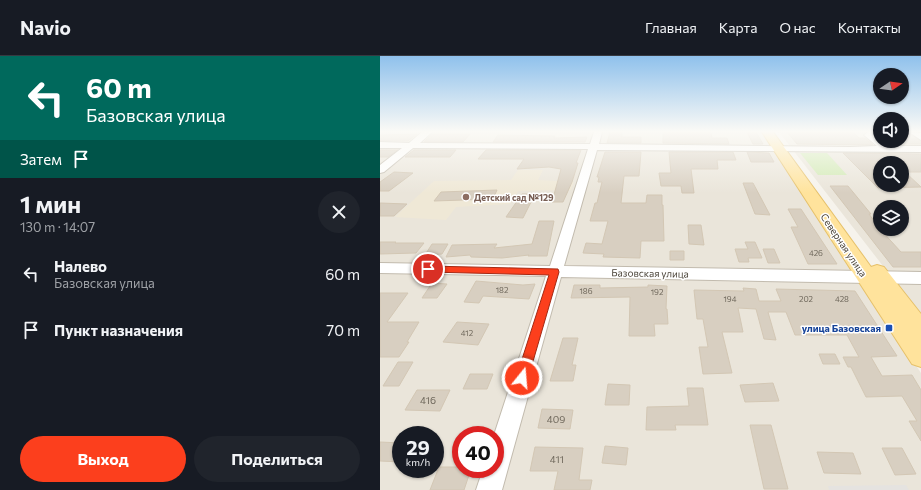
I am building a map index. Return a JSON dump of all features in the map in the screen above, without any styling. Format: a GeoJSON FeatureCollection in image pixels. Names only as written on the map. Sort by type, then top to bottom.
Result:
{"type":"FeatureCollection","features":[{"type":"Feature","properties":{"kind":"main road","name":"Северная улица"},"geometry":{"type":"LineString","coordinates":[[785,152],[873,278],[921,356]]}},
{"type":"Feature","properties":{"kind":"main road","name":"Северная улица"},"geometry":{"type":"LineString","coordinates":[[873,278],[921,331]]}},
{"type":"Feature","properties":{"kind":"street"},"geometry":{"type":"LineString","coordinates":[[380,170],[403,152]]}},
{"type":"Feature","properties":{"kind":"street"},"geometry":{"type":"LineString","coordinates":[[504,439],[592,152]]}},
{"type":"Feature","properties":{"kind":"street","name":"Базовская улица"},"geometry":{"type":"LineString","coordinates":[[380,268],[921,278]]}},
{"type":"Feature","properties":{"kind":"street"},"geometry":{"type":"LineString","coordinates":[[488,490],[492,478]]}},
{"type":"Feature","properties":{"kind":"shaded area"},"geometry":{"type":"Polygon","coordinates":[[[380,152],[774,152],[921,373],[921,490],[380,490],[380,152]]]}},
{"type":"Feature","properties":{"kind":"shaded area"},"geometry":{"type":"Polygon","coordinates":[[[795,152],[921,152],[921,315],[795,152]]]}},
{"type":"Feature","properties":{"kind":"shaded area","name":"Детский сад №129"},"geometry":{"type":"Polygon","coordinates":[[[518,170],[543,170],[538,180],[574,182],[571,190],[518,191],[510,204],[456,207],[446,220],[395,217],[434,181],[511,180],[518,170]]]}},
{"type":"Feature","properties":{"kind":"shaded area"},"geometry":{"type":"Polygon","coordinates":[[[906,485],[909,490],[829,490],[828,486],[906,485]]]}},
{"type":"Feature","properties":{"kind":"green space"},"geometry":{"type":"Polygon","coordinates":[[[800,153],[827,153],[847,175],[818,175],[800,153]]]}},
{"type":"Feature","properties":{"kind":"building"},"geometry":{"type":"Polygon","coordinates":[[[380,152],[395,152],[388,157],[380,157],[380,152]]]}},
{"type":"Feature","properties":{"kind":"building"},"geometry":{"type":"Polygon","coordinates":[[[411,152],[454,152],[450,157],[405,157],[411,152]]]}},
{"type":"Feature","properties":{"kind":"building"},"geometry":{"type":"Polygon","coordinates":[[[484,152],[580,152],[572,182],[563,202],[552,202],[561,169],[549,167],[517,169],[524,159],[478,159],[484,152]]]}},
{"type":"Feature","properties":{"kind":"building"},"geometry":{"type":"Polygon","coordinates":[[[605,152],[641,152],[639,176],[624,176],[621,203],[646,203],[647,195],[662,195],[664,241],[641,241],[640,258],[603,257],[604,254],[583,253],[586,243],[602,244],[608,221],[590,221],[595,203],[597,203],[602,182],[598,182],[599,177],[597,177],[605,152]]]}},
{"type":"Feature","properties":{"kind":"building"},"geometry":{"type":"Polygon","coordinates":[[[669,152],[733,152],[736,160],[717,160],[718,169],[691,169],[694,193],[682,193],[681,186],[661,186],[659,173],[671,173],[669,152]]]}},
{"type":"Feature","properties":{"kind":"building"},"geometry":{"type":"Polygon","coordinates":[[[747,152],[769,153],[774,162],[751,162],[747,152]]]}},
{"type":"Feature","properties":{"kind":"building"},"geometry":{"type":"Polygon","coordinates":[[[843,153],[921,154],[921,172],[909,172],[909,156],[873,156],[873,183],[843,153]]]}},
{"type":"Feature","properties":{"kind":"building"},"geometry":{"type":"Polygon","coordinates":[[[394,172],[413,173],[389,191],[380,191],[380,182],[394,172]]]}},
{"type":"Feature","properties":{"kind":"building"},"geometry":{"type":"Polygon","coordinates":[[[909,176],[921,187],[909,187],[909,176]]]}},
{"type":"Feature","properties":{"kind":"building"},"geometry":{"type":"Polygon","coordinates":[[[743,183],[753,183],[770,215],[755,214],[743,183]]]}},
{"type":"Feature","properties":{"kind":"building"},"geometry":{"type":"Polygon","coordinates":[[[830,186],[848,186],[871,214],[869,214],[873,219],[873,236],[886,236],[901,252],[921,252],[921,267],[893,267],[830,186]]]}},
{"type":"Feature","properties":{"kind":"building"},"geometry":{"type":"Polygon","coordinates":[[[497,190],[493,199],[434,201],[441,192],[497,190]]]}},
{"type":"Feature","properties":{"kind":"building"},"geometry":{"type":"Polygon","coordinates":[[[522,194],[535,194],[523,218],[506,217],[522,194]]]}},
{"type":"Feature","properties":{"kind":"building"},"geometry":{"type":"Polygon","coordinates":[[[380,203],[407,204],[394,216],[380,216],[380,203]]]}},
{"type":"Feature","properties":{"kind":"building"},"geometry":{"type":"Polygon","coordinates":[[[788,209],[801,209],[837,264],[808,264],[791,227],[798,227],[788,209]]]}},
{"type":"Feature","properties":{"kind":"building"},"geometry":{"type":"Polygon","coordinates":[[[539,221],[554,221],[547,256],[528,256],[529,255],[502,258],[471,257],[470,255],[446,257],[452,245],[497,244],[494,248],[532,244],[539,221]]]}},
{"type":"Feature","properties":{"kind":"building"},"geometry":{"type":"Polygon","coordinates":[[[688,225],[701,225],[704,245],[689,244],[688,225]]]}},
{"type":"Feature","properties":{"kind":"building"},"geometry":{"type":"Polygon","coordinates":[[[380,242],[424,243],[416,253],[380,254],[380,242]]]}},
{"type":"Feature","properties":{"kind":"building"},"geometry":{"type":"Polygon","coordinates":[[[745,242],[755,242],[762,258],[748,258],[749,262],[739,262],[735,249],[748,249],[745,242]]]}},
{"type":"Feature","properties":{"kind":"building"},"geometry":{"type":"Polygon","coordinates":[[[432,244],[448,244],[442,254],[425,255],[432,244]]]}},
{"type":"Feature","properties":{"kind":"building"},"geometry":{"type":"Polygon","coordinates":[[[763,249],[774,249],[780,263],[768,263],[763,249]]]}},
{"type":"Feature","properties":{"kind":"building"},"geometry":{"type":"Polygon","coordinates":[[[670,251],[684,251],[684,260],[670,260],[670,251]]]}},
{"type":"Feature","properties":{"kind":"building"},"geometry":{"type":"Polygon","coordinates":[[[476,281],[523,285],[535,284],[529,299],[483,296],[479,303],[464,302],[476,281]]]}},
{"type":"Feature","properties":{"kind":"building"},"geometry":{"type":"Polygon","coordinates":[[[432,283],[447,284],[437,298],[422,298],[432,283]]]}},
{"type":"Feature","properties":{"kind":"building"},"geometry":{"type":"Polygon","coordinates":[[[574,285],[600,285],[600,288],[648,287],[648,285],[667,286],[666,309],[668,324],[654,324],[655,336],[629,336],[630,297],[571,298],[574,285]]]}},
{"type":"Feature","properties":{"kind":"building"},"geometry":{"type":"Polygon","coordinates":[[[743,288],[756,289],[759,301],[781,301],[776,289],[855,291],[897,356],[871,357],[882,376],[912,375],[921,390],[921,441],[909,421],[917,421],[902,396],[866,397],[851,367],[848,367],[843,357],[859,357],[847,335],[795,335],[786,312],[768,312],[776,340],[764,339],[756,309],[738,308],[743,332],[722,332],[732,373],[703,374],[699,347],[708,347],[703,319],[697,319],[694,290],[744,291],[743,288]]]}},
{"type":"Feature","properties":{"kind":"building"},"geometry":{"type":"Polygon","coordinates":[[[380,293],[408,293],[387,322],[419,322],[407,342],[409,342],[399,357],[380,357],[380,293]]]}},
{"type":"Feature","properties":{"kind":"building"},"geometry":{"type":"Polygon","coordinates":[[[457,322],[489,324],[478,345],[443,342],[457,322]]]}},
{"type":"Feature","properties":{"kind":"building"},"geometry":{"type":"Polygon","coordinates":[[[563,338],[578,338],[572,365],[576,365],[573,381],[550,381],[563,338]]]}},
{"type":"Feature","properties":{"kind":"building"},"geometry":{"type":"Polygon","coordinates":[[[819,354],[835,354],[840,364],[823,364],[819,354]]]}},
{"type":"Feature","properties":{"kind":"building"},"geometry":{"type":"Polygon","coordinates":[[[398,362],[413,362],[399,386],[383,386],[398,362]]]}},
{"type":"Feature","properties":{"kind":"building"},"geometry":{"type":"Polygon","coordinates":[[[470,374],[493,374],[487,389],[463,389],[470,374]]]}},
{"type":"Feature","properties":{"kind":"building"},"geometry":{"type":"Polygon","coordinates":[[[773,383],[779,401],[745,402],[740,385],[773,383]]]}},
{"type":"Feature","properties":{"kind":"building"},"geometry":{"type":"Polygon","coordinates":[[[608,384],[630,385],[629,405],[605,405],[608,384]]]}},
{"type":"Feature","properties":{"kind":"building"},"geometry":{"type":"Polygon","coordinates":[[[687,388],[703,388],[708,425],[675,425],[676,430],[646,430],[647,407],[689,406],[687,388]]]}},
{"type":"Feature","properties":{"kind":"building"},"geometry":{"type":"Polygon","coordinates":[[[417,390],[450,390],[440,411],[405,410],[417,390]]]}},
{"type":"Feature","properties":{"kind":"building"},"geometry":{"type":"Polygon","coordinates":[[[542,409],[573,410],[570,429],[538,428],[542,409]]]}},
{"type":"Feature","properties":{"kind":"building"},"geometry":{"type":"Polygon","coordinates":[[[750,425],[771,425],[788,489],[764,489],[750,425]]]}},
{"type":"Feature","properties":{"kind":"building"},"geometry":{"type":"Polygon","coordinates":[[[380,442],[392,443],[392,462],[380,461],[380,442]]]}},
{"type":"Feature","properties":{"kind":"building"},"geometry":{"type":"Polygon","coordinates":[[[605,446],[628,448],[626,465],[602,463],[605,446]]]}},
{"type":"Feature","properties":{"kind":"building"},"geometry":{"type":"Polygon","coordinates":[[[535,447],[583,448],[579,480],[592,480],[590,490],[554,490],[558,471],[530,471],[535,447]]]}},
{"type":"Feature","properties":{"kind":"building"},"geometry":{"type":"Polygon","coordinates":[[[882,448],[902,448],[916,474],[895,475],[882,448]]]}},
{"type":"Feature","properties":{"kind":"building"},"geometry":{"type":"Polygon","coordinates":[[[817,452],[853,453],[861,474],[824,473],[817,452]]]}},
{"type":"Feature","properties":{"kind":"building"},"geometry":{"type":"Polygon","coordinates":[[[444,467],[452,467],[452,478],[468,478],[464,490],[430,490],[435,478],[444,478],[444,467]]]}},
{"type":"Feature","properties":{"kind":"place","name":"Детский сад №129"},"geometry":{"type":"Point","coordinates":[466,197]}},
{"type":"Feature","properties":{"kind":"place","name":"улица Базовская"},"geometry":{"type":"Point","coordinates":[889,328]}},
{"type":"Feature","properties":{"kind":"route"},"geometry":{"type":"LineString","coordinates":[[428,269],[555,272],[522,378]]}}]}
